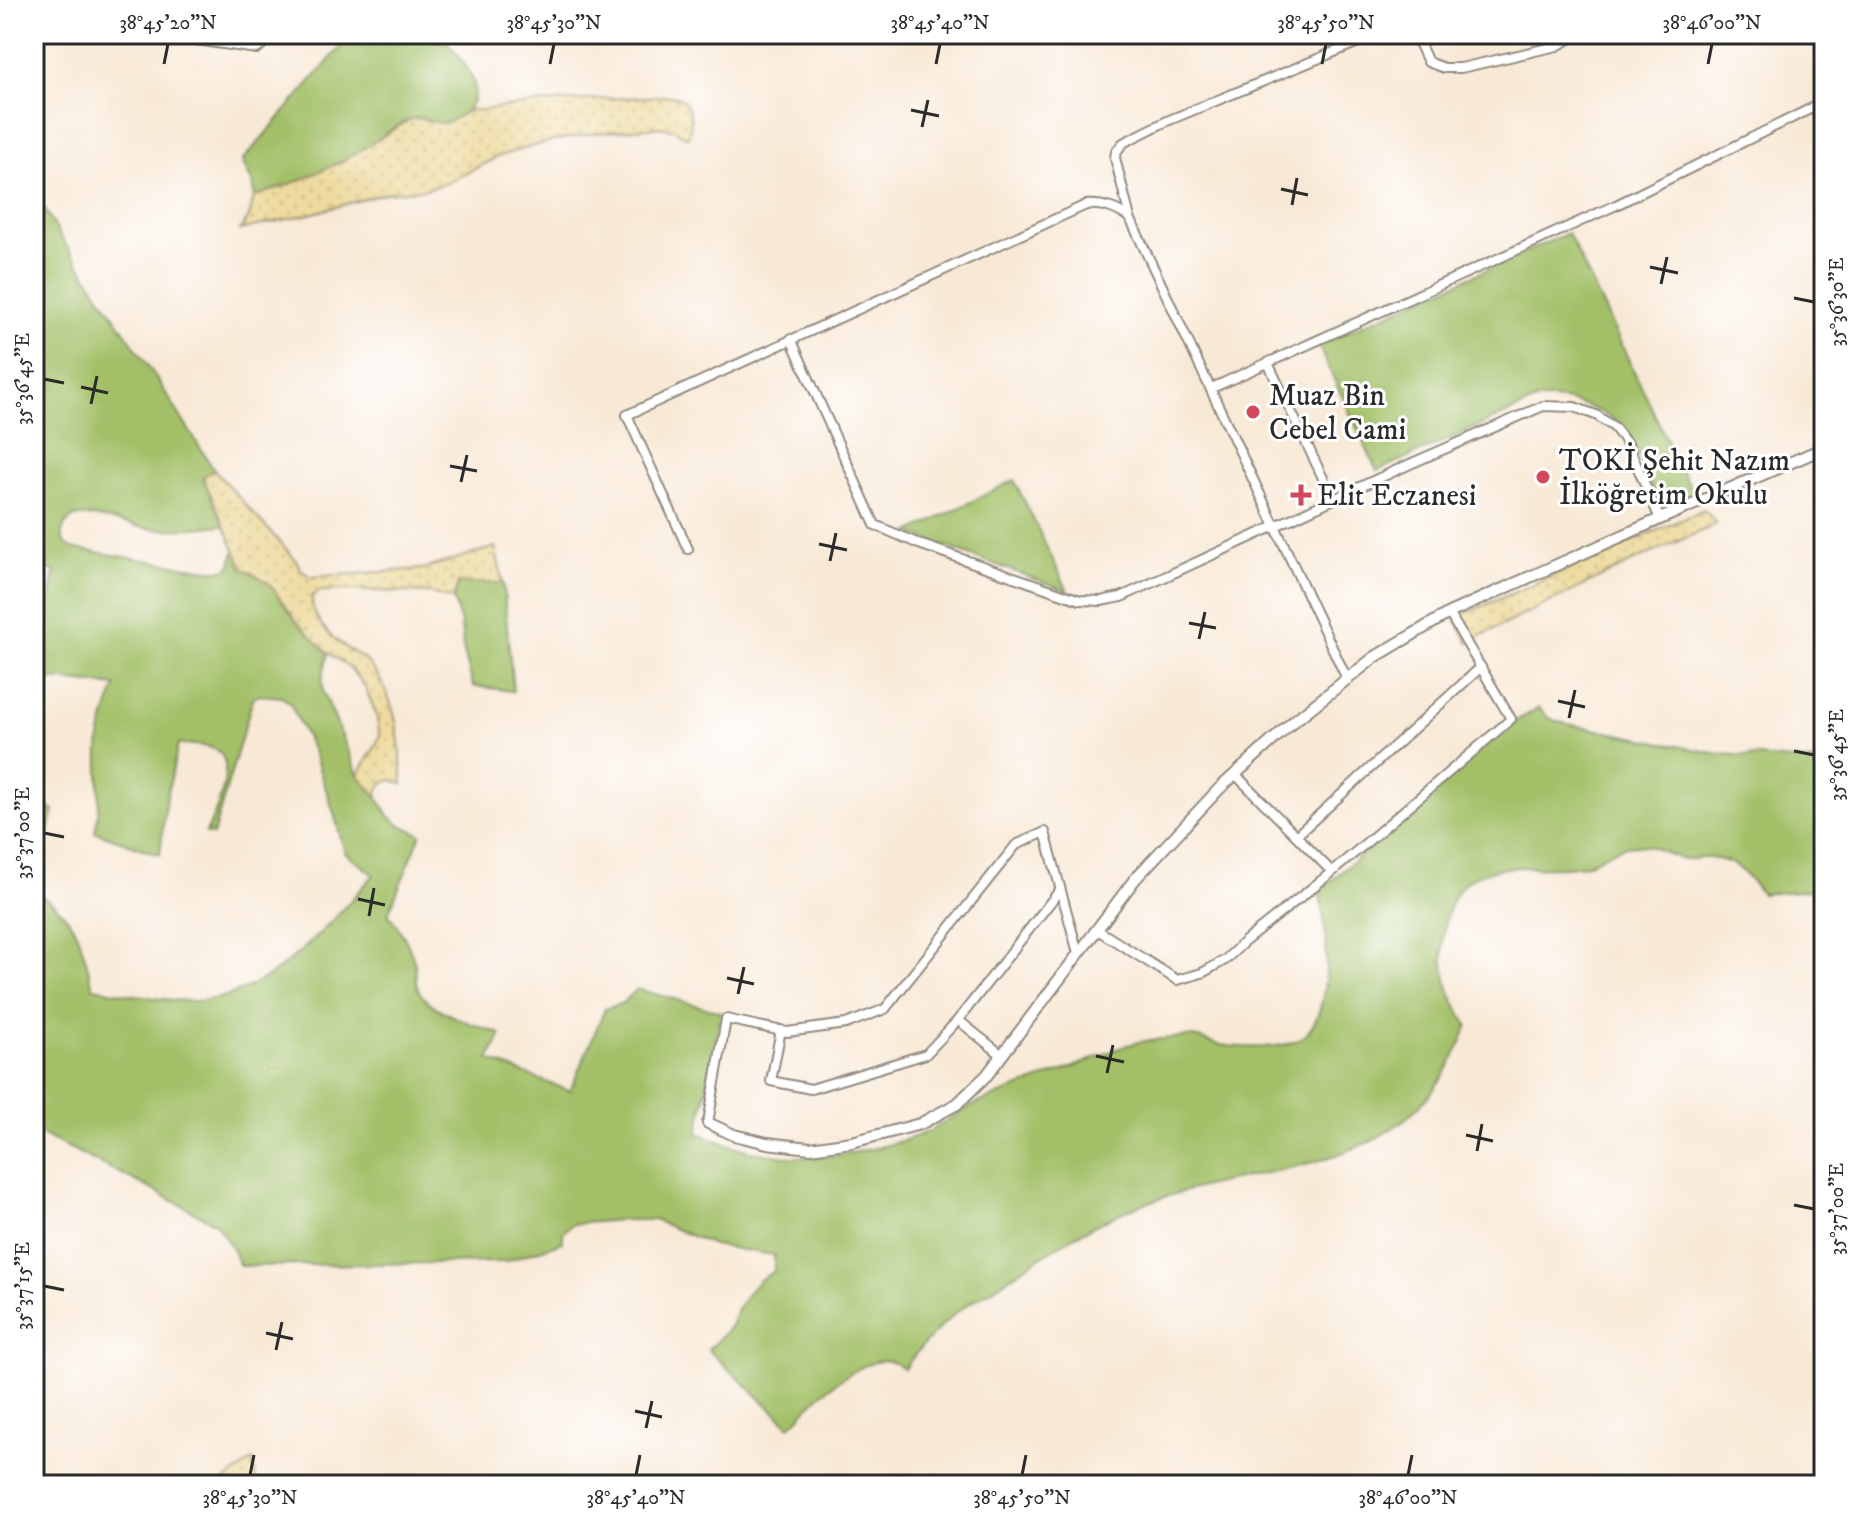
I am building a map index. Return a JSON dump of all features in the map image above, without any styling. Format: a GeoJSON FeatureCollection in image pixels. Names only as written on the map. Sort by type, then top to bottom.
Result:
{"type":"FeatureCollection","features":[{"type":"Feature","properties":{"kind":"street"},"geometry":{"type":"LineString","coordinates":[[156,34],[257,49],[272,34]]}},
{"type":"Feature","properties":{"kind":"street"},"geometry":{"type":"LineString","coordinates":[[1347,679],[1130,218],[1115,158],[1123,143],[1167,121],[1378,34]]}},
{"type":"Feature","properties":{"kind":"street"},"geometry":{"type":"LineString","coordinates":[[1415,34],[1428,62],[1444,68],[1461,68],[1557,46],[1579,34]]}},
{"type":"Feature","properties":{"kind":"street"},"geometry":{"type":"LineString","coordinates":[[1808,34],[1824,39]]}},
{"type":"Feature","properties":{"kind":"street"},"geometry":{"type":"LineString","coordinates":[[1212,388],[1614,206],[1824,102]]}},
{"type":"Feature","properties":{"kind":"street"},"geometry":{"type":"LineString","coordinates":[[688,549],[627,415],[1086,205],[1117,209],[1130,218]]}},
{"type":"Feature","properties":{"kind":"street"},"geometry":{"type":"LineString","coordinates":[[791,339],[875,525],[919,544],[1080,600],[1101,601],[1121,597],[1543,406],[1574,407],[1596,415],[1614,427],[1628,445],[1660,519]]}},
{"type":"Feature","properties":{"kind":"street"},"geometry":{"type":"LineString","coordinates":[[1268,363],[1333,499]]}},
{"type":"Feature","properties":{"kind":"street"},"geometry":{"type":"LineString","coordinates":[[1078,953],[1045,832],[1016,845],[885,1009],[846,1024],[787,1032],[726,1019],[708,1123],[734,1135],[810,1148],[852,1142],[920,1124],[957,1104],[987,1075],[1135,879],[1235,774],[1294,721],[1375,657],[1449,613],[1824,448]]}},
{"type":"Feature","properties":{"kind":"street"},"geometry":{"type":"LineString","coordinates":[[1096,929],[1177,980],[1202,973],[1225,960],[1511,719],[1449,613]]}},
{"type":"Feature","properties":{"kind":"street"},"geometry":{"type":"LineString","coordinates":[[1297,835],[1481,667]]}},
{"type":"Feature","properties":{"kind":"street"},"geometry":{"type":"LineString","coordinates":[[1235,774],[1332,872]]}},
{"type":"Feature","properties":{"kind":"street"},"geometry":{"type":"LineString","coordinates":[[781,1030],[771,1081],[811,1089],[926,1054],[958,1020],[1060,890]]}},
{"type":"Feature","properties":{"kind":"street"},"geometry":{"type":"LineString","coordinates":[[958,1020],[1002,1055]]}},
{"type":"Feature","properties":{"kind":"green space"},"geometry":{"type":"Polygon","coordinates":[[[146,34],[258,34],[247,43],[228,46],[146,34]]]}},
{"type":"Feature","properties":{"kind":"green space"},"geometry":{"type":"Polygon","coordinates":[[[352,34],[440,34],[471,75],[475,94],[472,103],[462,115],[447,123],[420,118],[406,121],[335,165],[254,197],[253,184],[242,161],[352,34]]]}},
{"type":"Feature","properties":{"kind":"green space"},"geometry":{"type":"Polygon","coordinates":[[[34,190],[62,239],[214,470],[203,478],[224,525],[155,529],[82,516],[72,518],[65,525],[62,533],[64,541],[75,549],[208,570],[226,569],[231,564],[233,553],[237,552],[243,568],[269,583],[298,623],[328,653],[322,679],[323,691],[358,775],[389,816],[400,825],[421,834],[388,914],[410,950],[417,987],[424,997],[455,1017],[501,1034],[489,1060],[570,1091],[605,1009],[623,1003],[637,989],[721,1012],[698,1133],[764,1154],[807,1157],[851,1153],[915,1137],[982,1102],[1139,1042],[1193,1037],[1216,1044],[1262,1047],[1296,1041],[1314,1024],[1324,988],[1325,925],[1319,891],[1514,722],[1539,708],[1547,717],[1558,722],[1713,753],[1824,763],[1824,886],[1813,890],[1762,894],[1746,874],[1728,862],[1709,858],[1683,859],[1643,845],[1620,848],[1577,866],[1516,867],[1480,874],[1457,892],[1450,906],[1443,936],[1447,982],[1468,1025],[1445,1074],[1415,1110],[1381,1135],[1343,1153],[1164,1197],[1096,1224],[962,1308],[931,1337],[904,1369],[887,1361],[859,1368],[822,1393],[790,1426],[708,1350],[731,1326],[737,1309],[750,1290],[774,1271],[774,1255],[713,1245],[654,1220],[572,1224],[563,1232],[563,1242],[504,1262],[240,1266],[215,1223],[39,1133],[34,1135],[34,892],[60,910],[76,932],[93,988],[191,1001],[219,998],[246,989],[270,975],[315,938],[374,875],[345,853],[313,751],[290,703],[282,697],[258,695],[253,698],[213,835],[206,833],[223,790],[223,757],[208,747],[178,744],[166,801],[160,855],[95,832],[100,740],[116,686],[53,679],[41,688],[41,654],[55,571],[44,568],[34,557],[34,190]]]}},
{"type":"Feature","properties":{"kind":"green space"},"geometry":{"type":"Polygon","coordinates":[[[1568,233],[1695,494],[1673,502],[1659,497],[1632,441],[1620,426],[1587,406],[1549,399],[1538,400],[1377,471],[1318,345],[1568,233]]]}},
{"type":"Feature","properties":{"kind":"green space"},"geometry":{"type":"Polygon","coordinates":[[[1014,480],[1068,591],[909,533],[1014,480]]]}},
{"type":"Feature","properties":{"kind":"green space"},"geometry":{"type":"Polygon","coordinates":[[[458,583],[503,583],[513,691],[473,686],[463,648],[461,623],[453,599],[458,583]]]}},
{"type":"Feature","properties":{"kind":"green space"},"geometry":{"type":"Polygon","coordinates":[[[34,798],[54,811],[34,887],[34,798]]]}},
{"type":"Feature","properties":{"kind":"sand"},"geometry":{"type":"Polygon","coordinates":[[[670,96],[682,100],[689,109],[688,138],[673,129],[656,127],[552,141],[499,156],[449,182],[426,189],[386,193],[240,230],[249,217],[254,197],[341,162],[411,119],[441,123],[472,110],[563,101],[670,96]]]}},
{"type":"Feature","properties":{"kind":"sand"},"geometry":{"type":"Polygon","coordinates":[[[214,470],[296,560],[301,570],[311,577],[423,569],[495,547],[503,583],[458,583],[453,599],[431,593],[349,590],[319,591],[312,596],[314,611],[322,625],[370,665],[392,707],[403,784],[392,780],[383,783],[377,791],[378,798],[358,775],[380,735],[376,714],[365,687],[350,668],[328,653],[298,623],[269,583],[243,568],[203,477],[214,470]]]}},
{"type":"Feature","properties":{"kind":"sand"},"geometry":{"type":"Polygon","coordinates":[[[1704,510],[1717,524],[1468,642],[1455,618],[1704,510]]]}},
{"type":"Feature","properties":{"kind":"sand"},"geometry":{"type":"Polygon","coordinates":[[[253,1460],[257,1485],[219,1485],[253,1460]]]}},
{"type":"Feature","properties":{"kind":"place","name":"Muaz Bin Cebel Cami"},"geometry":{"type":"Point","coordinates":[1253,412]}},
{"type":"Feature","properties":{"kind":"place","name":"TOKİ Şehit Nazım İlköğretim Okulu"},"geometry":{"type":"Point","coordinates":[1543,477]}},
{"type":"Feature","properties":{"kind":"place","name":"Elit Eczanesi"},"geometry":{"type":"Point","coordinates":[1301,495]}}]}
